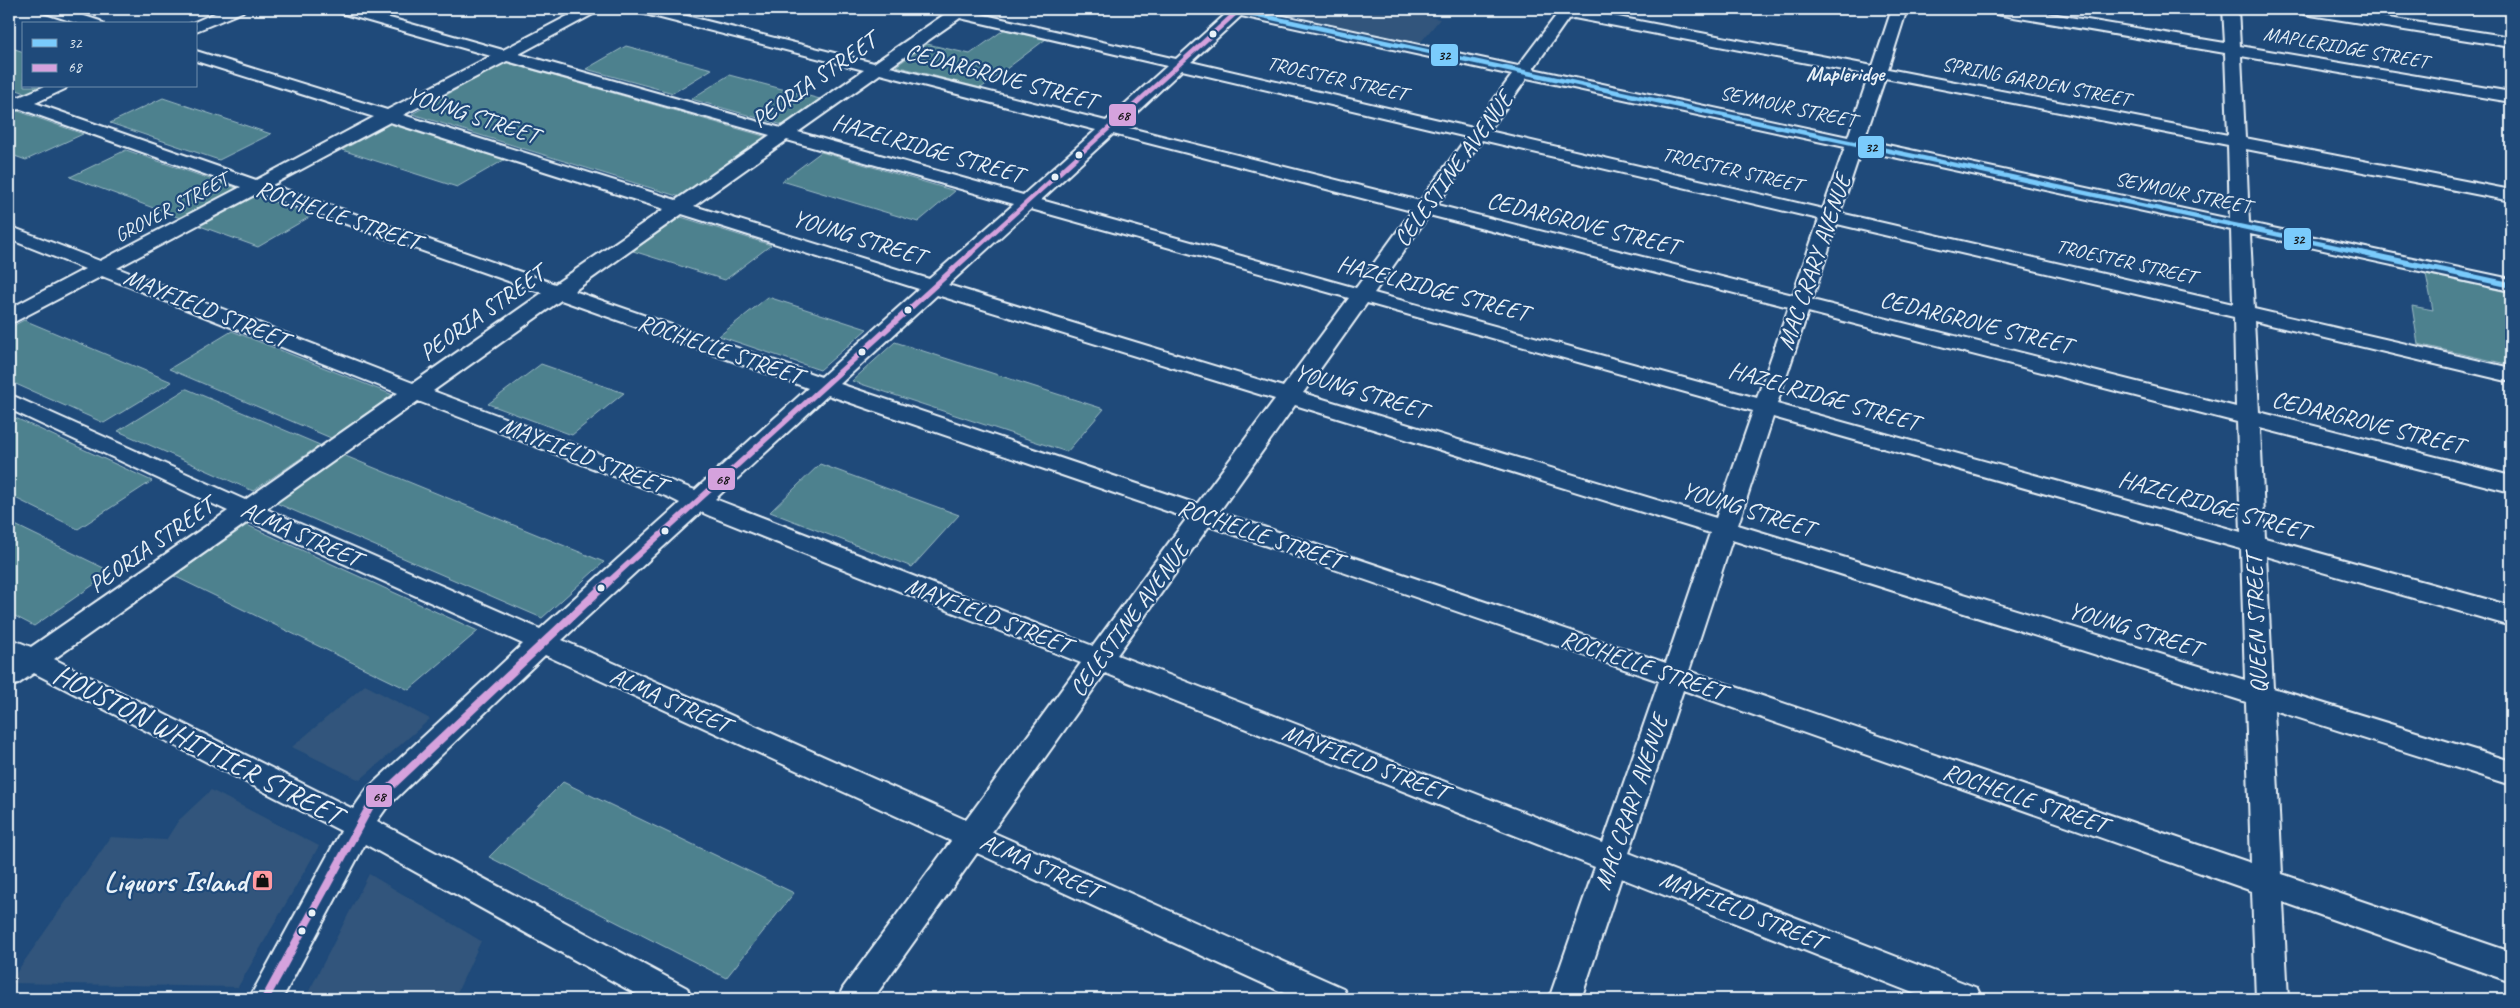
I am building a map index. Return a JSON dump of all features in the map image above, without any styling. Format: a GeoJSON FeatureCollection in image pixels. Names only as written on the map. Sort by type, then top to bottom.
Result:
{"type":"FeatureCollection","features":[{"type":"Feature","properties":{"kind":"street"},"geometry":{"type":"LineString","coordinates":[[48,9],[89,22]]}},
{"type":"Feature","properties":{"kind":"street"},"geometry":{"type":"LineString","coordinates":[[198,25],[236,9]]}},
{"type":"Feature","properties":{"kind":"street","name":"HAZELRIDGE STREET"},"geometry":{"type":"LineString","coordinates":[[342,9],[1026,203],[1765,406],[2511,616]]}},
{"type":"Feature","properties":{"kind":"street","name":"GROVER STREET"},"geometry":{"type":"LineString","coordinates":[[9,317],[592,9]]}},
{"type":"Feature","properties":{"kind":"street","name":"CEDARGROVE STREET"},"geometry":{"type":"LineString","coordinates":[[642,9],[1107,129],[2511,484]]}},
{"type":"Feature","properties":{"kind":"street"},"geometry":{"type":"LineString","coordinates":[[265,999],[370,806],[377,798],[543,642],[1178,65],[1236,9]]}},
{"type":"Feature","properties":{"kind":"street","name":"SEYMOUR STREET"},"geometry":{"type":"LineString","coordinates":[[1236,9],[2511,285]]}},
{"type":"Feature","properties":{"kind":"street","name":"MAC CRARY AVENUE"},"geometry":{"type":"LineString","coordinates":[[1565,999],[1900,9]]}},
{"type":"Feature","properties":{"kind":"street","name":"MAPLERIDGE STREET"},"geometry":{"type":"LineString","coordinates":[[1996,9],[2511,97]]}},
{"type":"Feature","properties":{"kind":"street","name":"QUEEN STREET"},"geometry":{"type":"LineString","coordinates":[[2231,9],[2238,226],[2272,999]]}},
{"type":"Feature","properties":{"kind":"street"},"geometry":{"type":"LineString","coordinates":[[2304,9],[2511,42]]}},
{"type":"Feature","properties":{"kind":"street","name":"PEORIA STREET"},"geometry":{"type":"LineString","coordinates":[[9,677],[21,654],[246,510],[876,69],[954,10]]}},
{"type":"Feature","properties":{"kind":"street","name":"TROESTER STREET"},"geometry":{"type":"LineString","coordinates":[[954,10],[1178,65],[1830,215],[2511,375]]}},
{"type":"Feature","properties":{"kind":"street","name":"SPRING GARDEN STREET"},"geometry":{"type":"LineString","coordinates":[[1571,10],[1878,72],[2511,195]]}},
{"type":"Feature","properties":{"kind":"street","name":"CELESTINE AVENUE"},"geometry":{"type":"LineString","coordinates":[[854,999],[1523,71],[1563,16],[1571,10]]}},
{"type":"Feature","properties":{"kind":"street","name":"YOUNG STREET"},"geometry":{"type":"LineString","coordinates":[[198,57],[933,287],[1724,529],[2511,773]]}},
{"type":"Feature","properties":{"kind":"street"},"geometry":{"type":"LineString","coordinates":[[13,103],[54,88]]}},
{"type":"Feature","properties":{"kind":"street","name":"ROCHELLE STREET"},"geometry":{"type":"LineString","coordinates":[[13,103],[257,186],[824,386],[1674,676],[2511,967]]}},
{"type":"Feature","properties":{"kind":"street","name":"MAYFIELD STREET"},"geometry":{"type":"LineString","coordinates":[[9,232],[1966,999]]}},
{"type":"Feature","properties":{"kind":"street","name":"ALMA STREET"},"geometry":{"type":"LineString","coordinates":[[9,401],[246,510],[543,642],[1332,999]]}},
{"type":"Feature","properties":{"kind":"street","name":"HOUSTON WHITTIER STREET"},"geometry":{"type":"LineString","coordinates":[[21,654],[359,826],[676,999]]}},
{"type":"Feature","properties":{"kind":"shaded area"},"geometry":{"type":"Polygon","coordinates":[[[1308,9],[1389,9],[1440,19],[1420,43],[1299,17],[1308,9]]]}},
{"type":"Feature","properties":{"kind":"shaded area"},"geometry":{"type":"Polygon","coordinates":[[[365,685],[430,719],[360,780],[292,747],[365,685]]]}},
{"type":"Feature","properties":{"kind":"shaded area"},"geometry":{"type":"Polygon","coordinates":[[[211,790],[319,846],[238,987],[9,983],[111,837],[166,840],[178,821],[211,790]]]}},
{"type":"Feature","properties":{"kind":"shaded area"},"geometry":{"type":"Polygon","coordinates":[[[369,874],[481,941],[454,999],[305,999],[369,874]]]}},
{"type":"Feature","properties":{"kind":"green space"},"geometry":{"type":"Polygon","coordinates":[[[1005,29],[1046,39],[981,88],[896,66],[927,44],[970,54],[1005,29]]]}},
{"type":"Feature","properties":{"kind":"green space"},"geometry":{"type":"Polygon","coordinates":[[[626,46],[712,69],[673,93],[586,69],[626,46]]]}},
{"type":"Feature","properties":{"kind":"green space"},"geometry":{"type":"Polygon","coordinates":[[[9,47],[22,51],[22,88],[41,88],[28,94],[9,87],[9,47]]]}},
{"type":"Feature","properties":{"kind":"green space"},"geometry":{"type":"Polygon","coordinates":[[[504,63],[767,137],[680,197],[412,114],[504,63]]]}},
{"type":"Feature","properties":{"kind":"green space"},"geometry":{"type":"Polygon","coordinates":[[[729,75],[820,99],[783,125],[691,99],[729,75]]]}},
{"type":"Feature","properties":{"kind":"green space"},"geometry":{"type":"Polygon","coordinates":[[[163,98],[271,134],[219,160],[110,123],[163,98]]]}},
{"type":"Feature","properties":{"kind":"green space"},"geometry":{"type":"Polygon","coordinates":[[[18,111],[83,134],[26,160],[9,154],[9,115],[18,111]]]}},
{"type":"Feature","properties":{"kind":"green space"},"geometry":{"type":"Polygon","coordinates":[[[390,124],[504,160],[457,187],[342,150],[390,124]]]}},
{"type":"Feature","properties":{"kind":"green space"},"geometry":{"type":"Polygon","coordinates":[[[126,150],[239,189],[183,219],[70,177],[126,150]]]}},
{"type":"Feature","properties":{"kind":"green space"},"geometry":{"type":"Polygon","coordinates":[[[821,152],[955,191],[918,222],[782,181],[821,152]]]}},
{"type":"Feature","properties":{"kind":"green space"},"geometry":{"type":"Polygon","coordinates":[[[256,196],[313,215],[258,247],[200,226],[256,196]]]}},
{"type":"Feature","properties":{"kind":"green space"},"geometry":{"type":"Polygon","coordinates":[[[681,217],[771,245],[725,280],[633,251],[681,217]]]}},
{"type":"Feature","properties":{"kind":"green space"},"geometry":{"type":"Polygon","coordinates":[[[2426,274],[2511,293],[2511,365],[2418,344],[2412,306],[2433,310],[2426,274]]]}},
{"type":"Feature","properties":{"kind":"green space"},"geometry":{"type":"Polygon","coordinates":[[[768,297],[867,329],[820,370],[719,336],[768,297]]]}},
{"type":"Feature","properties":{"kind":"green space"},"geometry":{"type":"Polygon","coordinates":[[[24,320],[172,382],[104,423],[9,381],[9,328],[24,320]]]}},
{"type":"Feature","properties":{"kind":"green space"},"geometry":{"type":"Polygon","coordinates":[[[232,331],[393,395],[331,438],[169,369],[232,331]]]}},
{"type":"Feature","properties":{"kind":"green space"},"geometry":{"type":"Polygon","coordinates":[[[895,342],[1104,409],[1067,452],[852,381],[895,342]]]}},
{"type":"Feature","properties":{"kind":"green space"},"geometry":{"type":"Polygon","coordinates":[[[541,364],[624,393],[572,435],[488,404],[541,364]]]}},
{"type":"Feature","properties":{"kind":"green space"},"geometry":{"type":"Polygon","coordinates":[[[186,389],[320,445],[253,491],[118,431],[186,389]]]}},
{"type":"Feature","properties":{"kind":"green space"},"geometry":{"type":"Polygon","coordinates":[[[9,415],[152,481],[78,529],[9,495],[9,415]]]}},
{"type":"Feature","properties":{"kind":"green space"},"geometry":{"type":"Polygon","coordinates":[[[343,455],[604,562],[542,618],[276,503],[343,455]]]}},
{"type":"Feature","properties":{"kind":"green space"},"geometry":{"type":"Polygon","coordinates":[[[820,464],[959,515],[912,567],[770,512],[820,464]]]}},
{"type":"Feature","properties":{"kind":"green space"},"geometry":{"type":"Polygon","coordinates":[[[9,522],[112,572],[34,626],[9,613],[9,522]]]}},
{"type":"Feature","properties":{"kind":"green space"},"geometry":{"type":"Polygon","coordinates":[[[247,525],[478,631],[409,690],[174,576],[247,525]]]}},
{"type":"Feature","properties":{"kind":"green space"},"geometry":{"type":"Polygon","coordinates":[[[563,782],[794,893],[726,978],[489,857],[563,782]]]}},
{"type":"Feature","properties":{"kind":"transit line","name":"32"},"geometry":{"type":"LineString","coordinates":[[1231,9],[2511,285]]}},
{"type":"Feature","properties":{"kind":"transit line","name":"68"},"geometry":{"type":"LineString","coordinates":[[265,999],[370,806],[377,798],[543,641],[1240,9]]}},
{"type":"Feature","properties":{"kind":"place","name":"Liquors Island"},"geometry":{"type":"Point","coordinates":[263,881]}},
{"type":"Feature","properties":{"kind":"district","name":"Mapleridge"},"geometry":{"type":"Point","coordinates":[1845,74]}}]}
